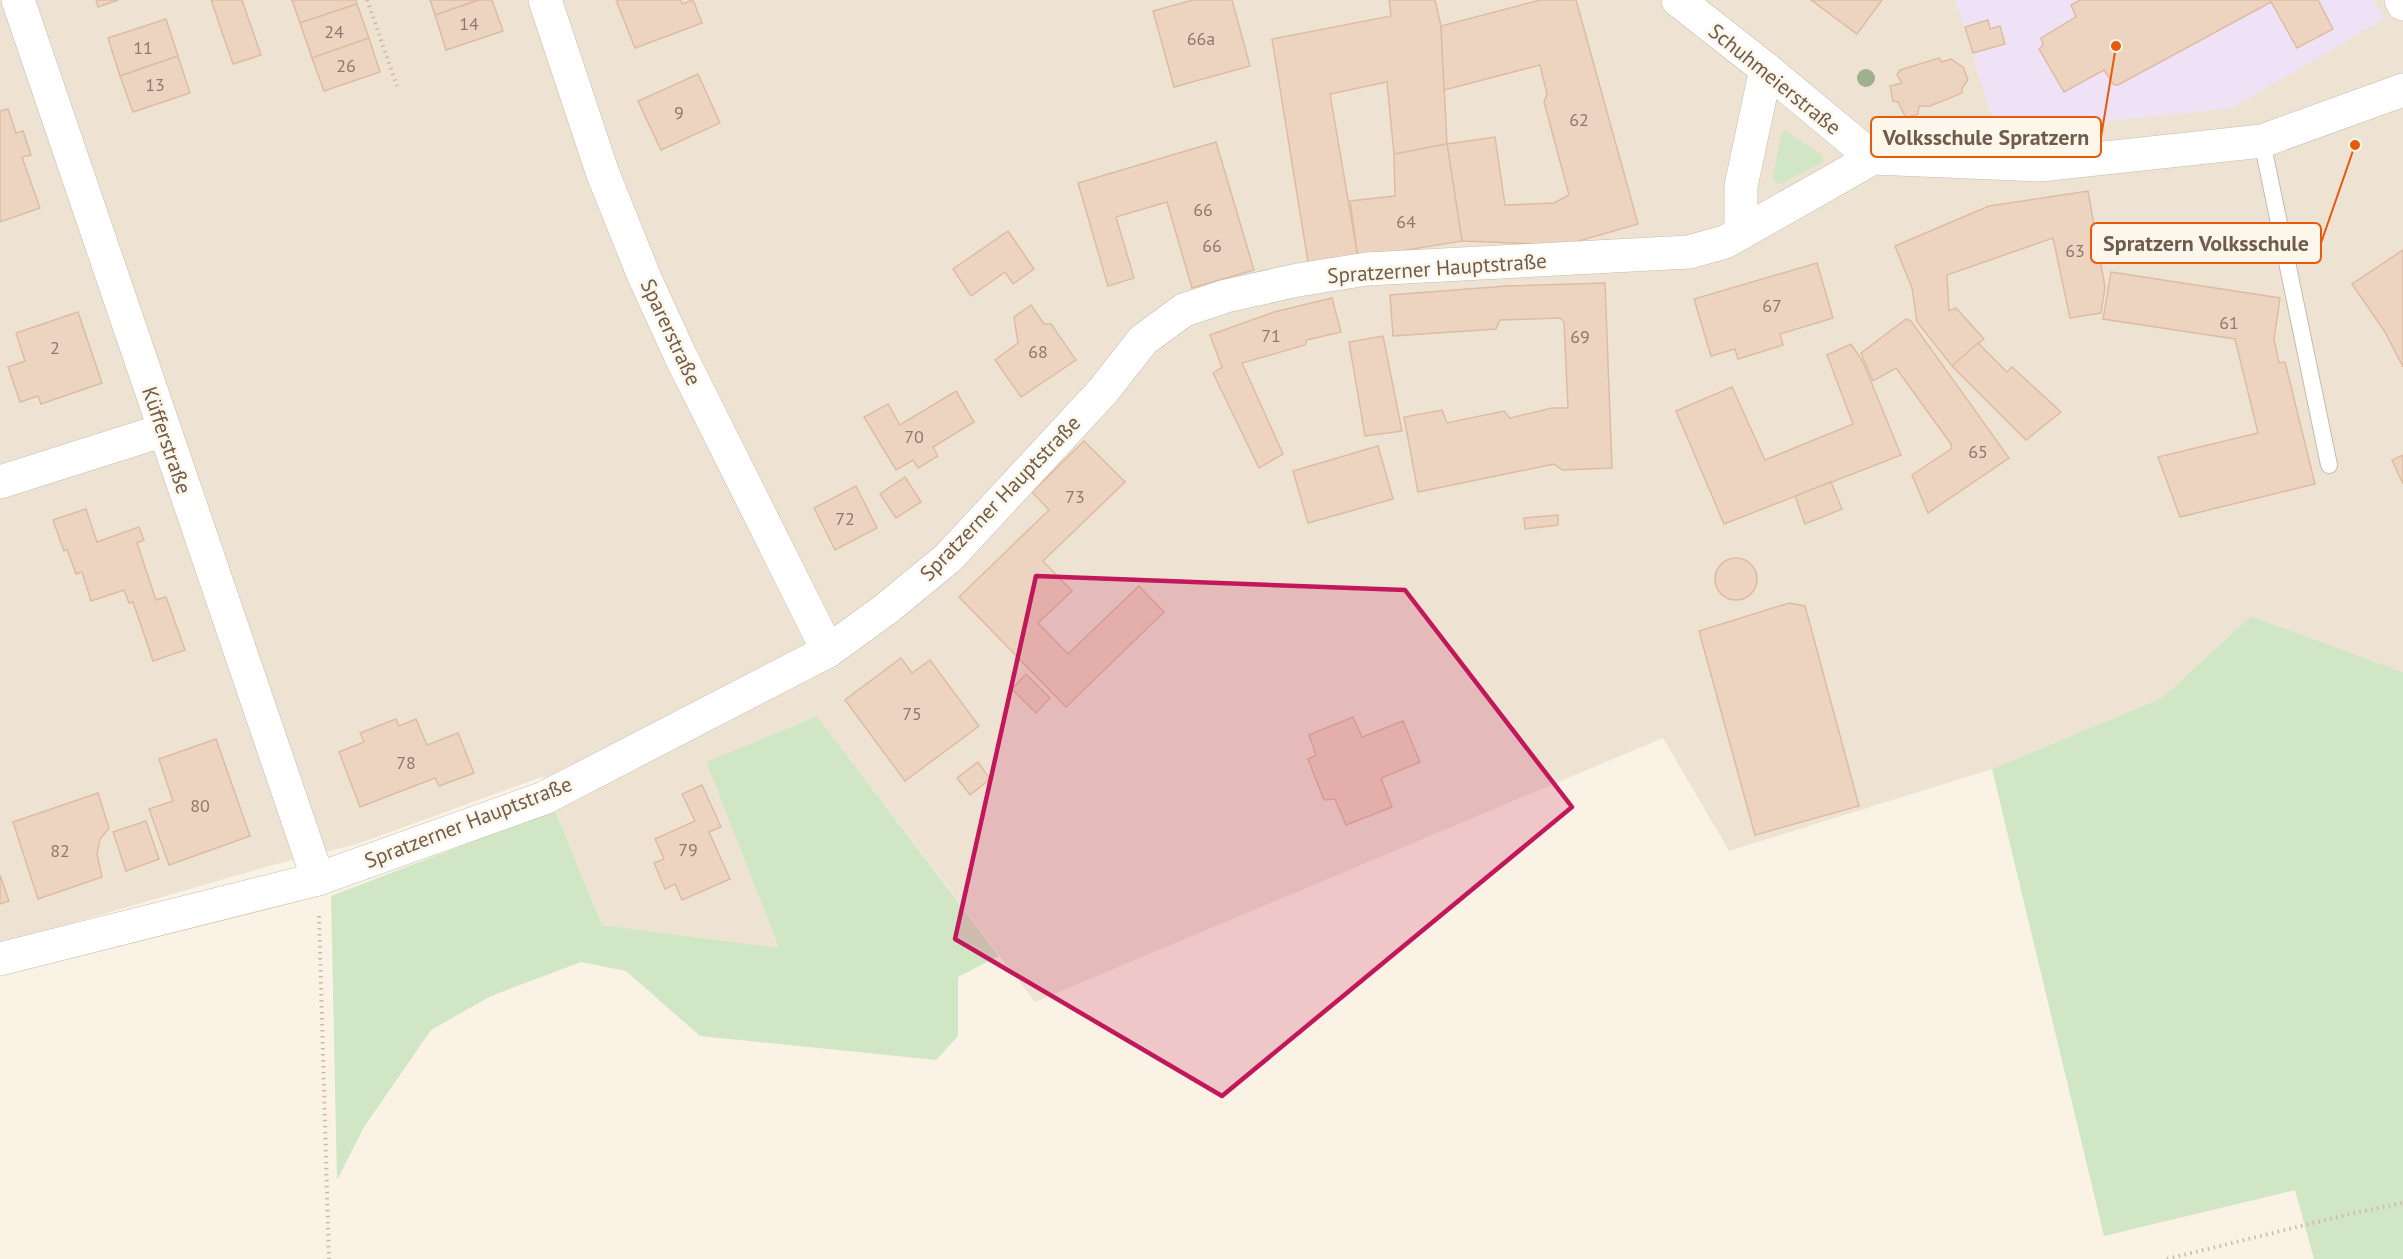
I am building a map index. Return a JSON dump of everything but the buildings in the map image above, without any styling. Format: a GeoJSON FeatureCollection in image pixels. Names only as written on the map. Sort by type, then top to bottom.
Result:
{"type":"FeatureCollection","features":[{"type":"Feature","properties":{"kind":"street","name":"Küfferstraße"},"geometry":{"type":"LineString","coordinates":[[18,0],[318,879]]}},
{"type":"Feature","properties":{"kind":"street","name":"Sparerstraße"},"geometry":{"type":"LineString","coordinates":[[545,0],[603,174],[644,276],[680,355],[828,651]]}},
{"type":"Feature","properties":{"kind":"street","name":"Schuhmeierstraße"},"geometry":{"type":"LineString","coordinates":[[1678,0],[1767,69],[1872,158]]}},
{"type":"Feature","properties":{"kind":"street"},"geometry":{"type":"LineString","coordinates":[[1741,233],[1741,186],[1767,69]]}},
{"type":"Feature","properties":{"kind":"street"},"geometry":{"type":"LineString","coordinates":[[1872,158],[2040,165],[2262,141],[2403,90]]}},
{"type":"Feature","properties":{"kind":"street","name":"Spratzerner Hauptstraße"},"geometry":{"type":"LineString","coordinates":[[0,959],[318,879],[544,798],[828,651],[886,609],[948,558],[1103,391],[1143,340],[1184,310],[1226,296],[1367,269],[1689,252],[1710,248],[1741,233],[1872,158]]}},
{"type":"Feature","properties":{"kind":"street"},"geometry":{"type":"LineString","coordinates":[[0,482],[164,430]]}},
{"type":"Feature","properties":{"kind":"lane"},"geometry":{"type":"LineString","coordinates":[[2262,141],[2329,465]]}},
{"type":"Feature","properties":{"kind":"path"},"geometry":{"type":"LineString","coordinates":[[368,0],[397,86]]}},
{"type":"Feature","properties":{"kind":"path"},"geometry":{"type":"LineString","coordinates":[[318,879],[330,1259]]}},
{"type":"Feature","properties":{"kind":"path"},"geometry":{"type":"LineString","coordinates":[[2168,1259],[2403,1203]]}},
{"type":"Feature","properties":{"kind":"highlighted area"},"geometry":{"type":"Polygon","coordinates":[[[1036,576],[1405,590],[1572,807],[1222,1096],[955,939],[1036,576]]]}},
{"type":"Feature","properties":{"kind":"shaded area"},"geometry":{"type":"Polygon","coordinates":[[[0,0],[1956,0],[1997,133],[2383,18],[2373,0],[2403,0],[2403,672],[2251,616],[2162,698],[1992,769],[1729,851],[1663,738],[1035,1002],[817,716],[706,762],[779,948],[602,925],[542,777],[357,844],[269,866],[0,944],[0,0]]]}},
{"type":"Feature","properties":{"kind":"shaded area"},"geometry":{"type":"Polygon","coordinates":[[[1956,0],[2373,0],[2384,19],[2232,108],[1997,133],[1956,0]]]}},
{"type":"Feature","properties":{"kind":"green space"},"geometry":{"type":"Polygon","coordinates":[[[1785,130],[1822,155],[1823,162],[1780,184],[1776,183],[1773,177],[1782,132],[1785,130]]]}},
{"type":"Feature","properties":{"kind":"green space"},"geometry":{"type":"Polygon","coordinates":[[[2251,616],[2403,672],[2403,1259],[2314,1259],[2295,1190],[2104,1236],[1992,769],[2162,698],[2251,616]]]}},
{"type":"Feature","properties":{"kind":"green space"},"geometry":{"type":"Polygon","coordinates":[[[817,716],[999,956],[958,977],[958,1036],[936,1060],[700,1036],[626,971],[581,962],[491,996],[431,1030],[364,1127],[337,1180],[331,896],[555,810],[602,925],[779,948],[706,762],[817,716]]]}},
{"type":"Feature","properties":{"kind":"place","name":"Volksschule Spratzern"},"geometry":{"type":"Point","coordinates":[2116,46]}},
{"type":"Feature","properties":{"kind":"place","name":"Spratzern Volksschule"},"geometry":{"type":"Point","coordinates":[2355,145]}}]}
